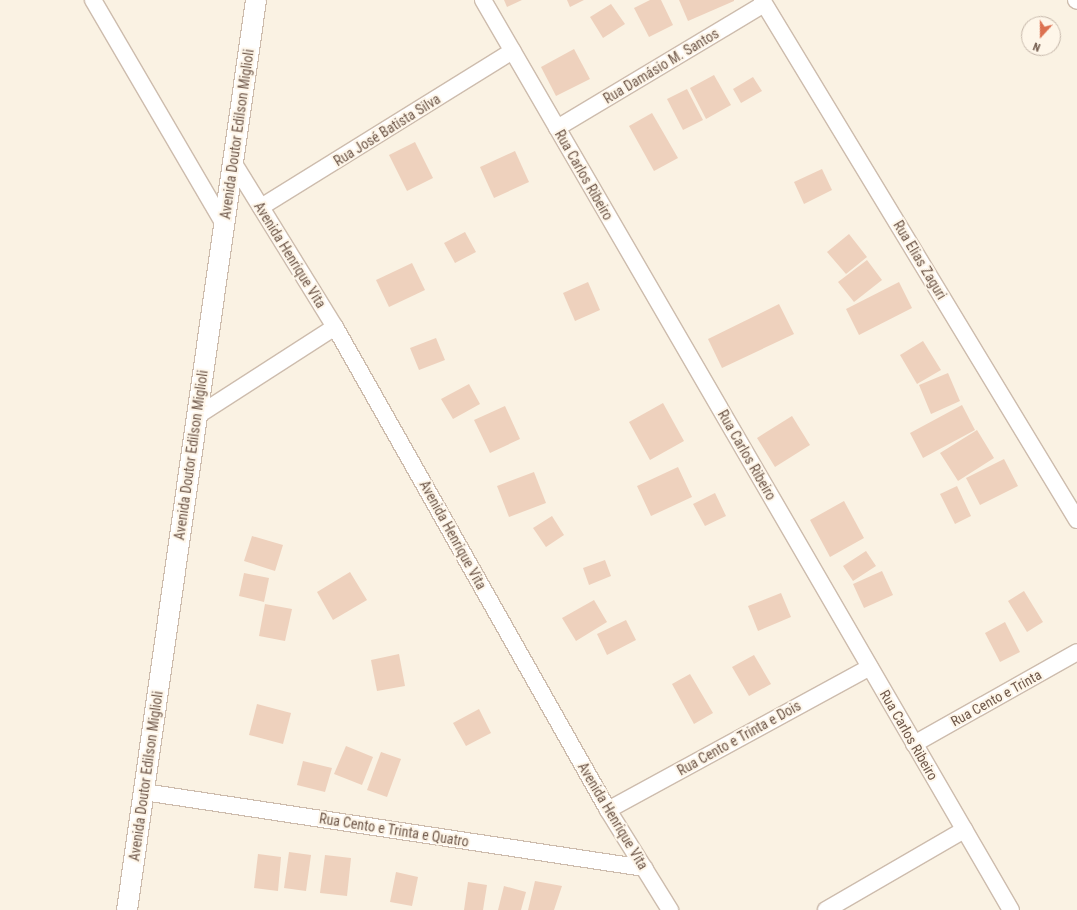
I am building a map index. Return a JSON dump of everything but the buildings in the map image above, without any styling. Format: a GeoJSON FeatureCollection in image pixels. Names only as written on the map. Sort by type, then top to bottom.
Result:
{"type":"FeatureCollection","features":[{"type":"Feature","properties":{"kind":"street"},"geometry":{"type":"LineString","coordinates":[[93,0],[224,224]]}},
{"type":"Feature","properties":{"kind":"street","name":"Avenida Doutor Edilson Miglioli"},"geometry":{"type":"LineString","coordinates":[[127,910],[256,0]]}},
{"type":"Feature","properties":{"kind":"street","name":"Rua Carlos Ribeiro"},"geometry":{"type":"LineString","coordinates":[[483,0],[1011,910]]}},
{"type":"Feature","properties":{"kind":"street","name":"Rua Damásio M. Santos"},"geometry":{"type":"LineString","coordinates":[[557,128],[763,2]]}},
{"type":"Feature","properties":{"kind":"street","name":"Rua Elias Zaguri"},"geometry":{"type":"LineString","coordinates":[[763,2],[1077,520]]}},
{"type":"Feature","properties":{"kind":"street","name":"Rua José Batista Silva"},"geometry":{"type":"LineString","coordinates":[[261,207],[513,51]]}},
{"type":"Feature","properties":{"kind":"street","name":"Avenida Henrique Vita"},"geometry":{"type":"LineString","coordinates":[[233,162],[335,327],[608,810],[670,910]]}},
{"type":"Feature","properties":{"kind":"street"},"geometry":{"type":"LineString","coordinates":[[197,416],[335,327]]}},
{"type":"Feature","properties":{"kind":"street","name":"Rua Cento e Trinta"},"geometry":{"type":"LineString","coordinates":[[914,744],[1077,652]]}},
{"type":"Feature","properties":{"kind":"street","name":"Rua Cento e Trinta e Dois"},"geometry":{"type":"LineString","coordinates":[[608,810],[870,667]]}},
{"type":"Feature","properties":{"kind":"street","name":"Rua Cento e Trinta e Quatro"},"geometry":{"type":"LineString","coordinates":[[144,792],[644,868]]}},
{"type":"Feature","properties":{"kind":"street"},"geometry":{"type":"LineString","coordinates":[[826,910],[964,830]]}}]}
